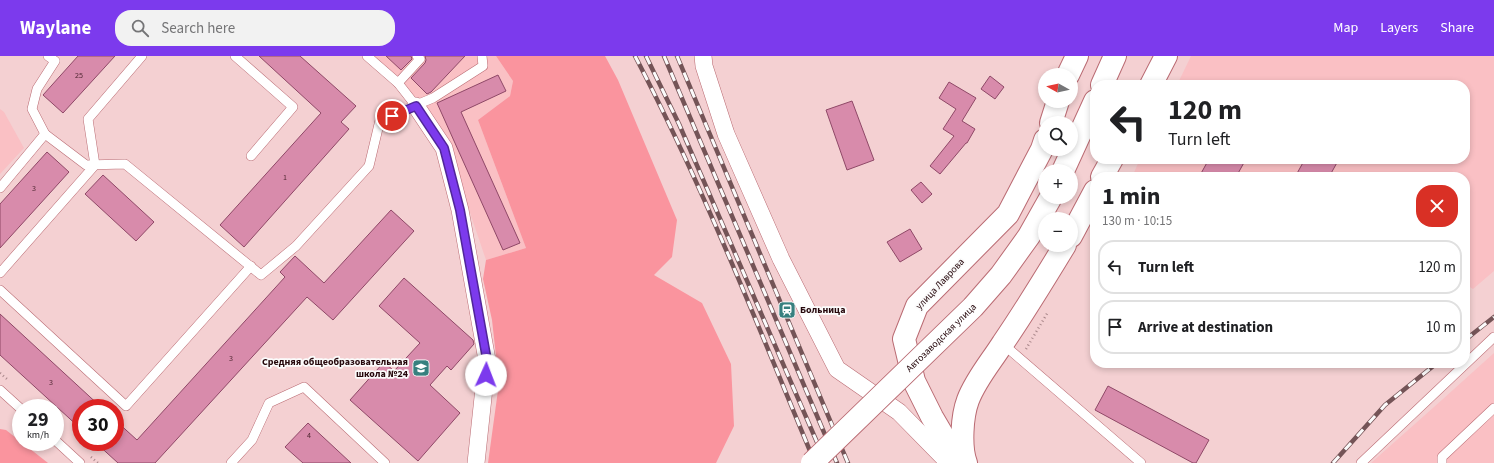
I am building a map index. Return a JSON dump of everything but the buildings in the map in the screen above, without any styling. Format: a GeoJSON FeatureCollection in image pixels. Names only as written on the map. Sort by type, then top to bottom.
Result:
{"type":"FeatureCollection","features":[{"type":"Feature","properties":{"kind":"main road"},"geometry":{"type":"LineString","coordinates":[[1072,68],[1078,56]]}},
{"type":"Feature","properties":{"kind":"main road"},"geometry":{"type":"LineString","coordinates":[[1104,80],[1115,56]]}},
{"type":"Feature","properties":{"kind":"main road"},"geometry":{"type":"LineString","coordinates":[[1154,80],[1166,56]]}},
{"type":"Feature","properties":{"kind":"main road"},"geometry":{"type":"LineString","coordinates":[[1066,164],[1090,113]]}},
{"type":"Feature","properties":{"kind":"main road","name":"улица Лаврова"},"geometry":{"type":"LineString","coordinates":[[959,463],[932,417],[914,381],[904,339],[917,306],[1008,214],[1038,156]]}},
{"type":"Feature","properties":{"kind":"main road"},"geometry":{"type":"LineString","coordinates":[[1078,223],[1090,200]]}},
{"type":"Feature","properties":{"kind":"main road","name":"Автозаводская улица"},"geometry":{"type":"LineString","coordinates":[[812,463],[973,307],[1001,275],[1029,236],[1047,204]]}},
{"type":"Feature","properties":{"kind":"main road"},"geometry":{"type":"LineString","coordinates":[[966,463],[962,454],[963,424],[967,402],[975,383],[1003,344],[1061,252]]}},
{"type":"Feature","properties":{"kind":"street"},"geometry":{"type":"LineString","coordinates":[[703,56],[704,66],[726,134],[781,259],[836,369],[899,412],[949,463]]}},
{"type":"Feature","properties":{"kind":"street"},"geometry":{"type":"LineString","coordinates":[[416,106],[444,148],[460,210],[487,360],[476,463]]}},
{"type":"Feature","properties":{"kind":"lane"},"geometry":{"type":"LineString","coordinates":[[48,56],[55,62],[37,89],[32,109],[45,134],[86,165],[125,164],[261,275],[296,246],[369,166],[380,120],[434,98],[483,66],[482,56]]}},
{"type":"Feature","properties":{"kind":"lane"},"geometry":{"type":"LineString","coordinates":[[96,165],[88,119],[142,56]]}},
{"type":"Feature","properties":{"kind":"lane"},"geometry":{"type":"LineString","coordinates":[[235,56],[293,107],[251,156]]}},
{"type":"Feature","properties":{"kind":"lane"},"geometry":{"type":"LineString","coordinates":[[367,56],[398,83],[416,106]]}},
{"type":"Feature","properties":{"kind":"lane"},"geometry":{"type":"LineString","coordinates":[[398,83],[420,59],[417,56]]}},
{"type":"Feature","properties":{"kind":"lane"},"geometry":{"type":"LineString","coordinates":[[0,188],[45,134]]}},
{"type":"Feature","properties":{"kind":"lane"},"geometry":{"type":"LineString","coordinates":[[0,273],[96,165]]}},
{"type":"Feature","properties":{"kind":"lane"},"geometry":{"type":"LineString","coordinates":[[0,290],[126,406],[251,266]]}},
{"type":"Feature","properties":{"kind":"lane"},"geometry":{"type":"LineString","coordinates":[[1470,360],[1494,337]]}},
{"type":"Feature","properties":{"kind":"lane"},"geometry":{"type":"LineString","coordinates":[[1003,344],[1141,463]]}},
{"type":"Feature","properties":{"kind":"lane"},"geometry":{"type":"LineString","coordinates":[[1361,463],[1461,368]]}},
{"type":"Feature","properties":{"kind":"lane"},"geometry":{"type":"LineString","coordinates":[[231,463],[252,440],[269,403],[304,386],[386,463]]}},
{"type":"Feature","properties":{"kind":"lane"},"geometry":{"type":"LineString","coordinates":[[0,390],[12,401]]}},
{"type":"Feature","properties":{"kind":"lane"},"geometry":{"type":"LineString","coordinates":[[1442,463],[1442,457],[1494,408]]}},
{"type":"Feature","properties":{"kind":"lane"},"geometry":{"type":"LineString","coordinates":[[64,448],[80,463]]}},
{"type":"Feature","properties":{"kind":"shaded area"},"geometry":{"type":"Polygon","coordinates":[[[367,56],[496,56],[513,81],[510,96],[478,120],[526,248],[486,260],[444,136],[367,56]]]}},
{"type":"Feature","properties":{"kind":"shaded area"},"geometry":{"type":"Polygon","coordinates":[[[496,56],[605,56],[618,80],[677,220],[672,257],[654,275],[702,303],[731,364],[734,426],[716,463],[488,463],[499,383],[492,320],[483,279],[486,260],[526,248],[478,120],[510,96],[513,81],[496,56]]]}},
{"type":"Feature","properties":{"kind":"shaded area"},"geometry":{"type":"Polygon","coordinates":[[[1191,56],[1494,56],[1494,271],[1473,289],[1470,287],[1470,172],[1134,172],[1138,164],[1470,164],[1470,80],[1179,80],[1191,56]]]}},
{"type":"Feature","properties":{"kind":"shaded area"},"geometry":{"type":"Polygon","coordinates":[[[0,109],[4,112],[24,148],[0,174],[0,109]]]}},
{"type":"Feature","properties":{"kind":"shaded area"},"geometry":{"type":"Polygon","coordinates":[[[1494,353],[1494,463],[1371,463],[1443,399],[1494,353]]]}},
{"type":"Feature","properties":{"kind":"shaded area"},"geometry":{"type":"Polygon","coordinates":[[[0,429],[6,430],[12,435],[12,451],[33,451],[48,463],[0,463],[0,429]]]}},
{"type":"Feature","properties":{"kind":"railway"},"geometry":{"type":"LineString","coordinates":[[635,56],[684,156],[730,258],[815,463]]}},
{"type":"Feature","properties":{"kind":"railway"},"geometry":{"type":"LineString","coordinates":[[646,56],[679,124],[826,463]]}},
{"type":"Feature","properties":{"kind":"railway"},"geometry":{"type":"LineString","coordinates":[[664,56],[837,463]]}},
{"type":"Feature","properties":{"kind":"railway"},"geometry":{"type":"LineString","coordinates":[[677,56],[848,463]]}},
{"type":"Feature","properties":{"kind":"railway"},"geometry":{"type":"LineString","coordinates":[[1470,336],[1494,317]]}},
{"type":"Feature","properties":{"kind":"railway"},"geometry":{"type":"LineString","coordinates":[[1333,463],[1385,405],[1431,368]]}},
{"type":"Feature","properties":{"kind":"place","name":"Больница"},"geometry":{"type":"Point","coordinates":[787,310]}},
{"type":"Feature","properties":{"kind":"place","name":"Средняя общеобразовательная школа №24"},"geometry":{"type":"Point","coordinates":[421,368]}},
{"type":"Feature","properties":{"kind":"route"},"geometry":{"type":"LineString","coordinates":[[392,116],[416,106],[444,148],[460,210],[487,360],[486,375]]}}]}
